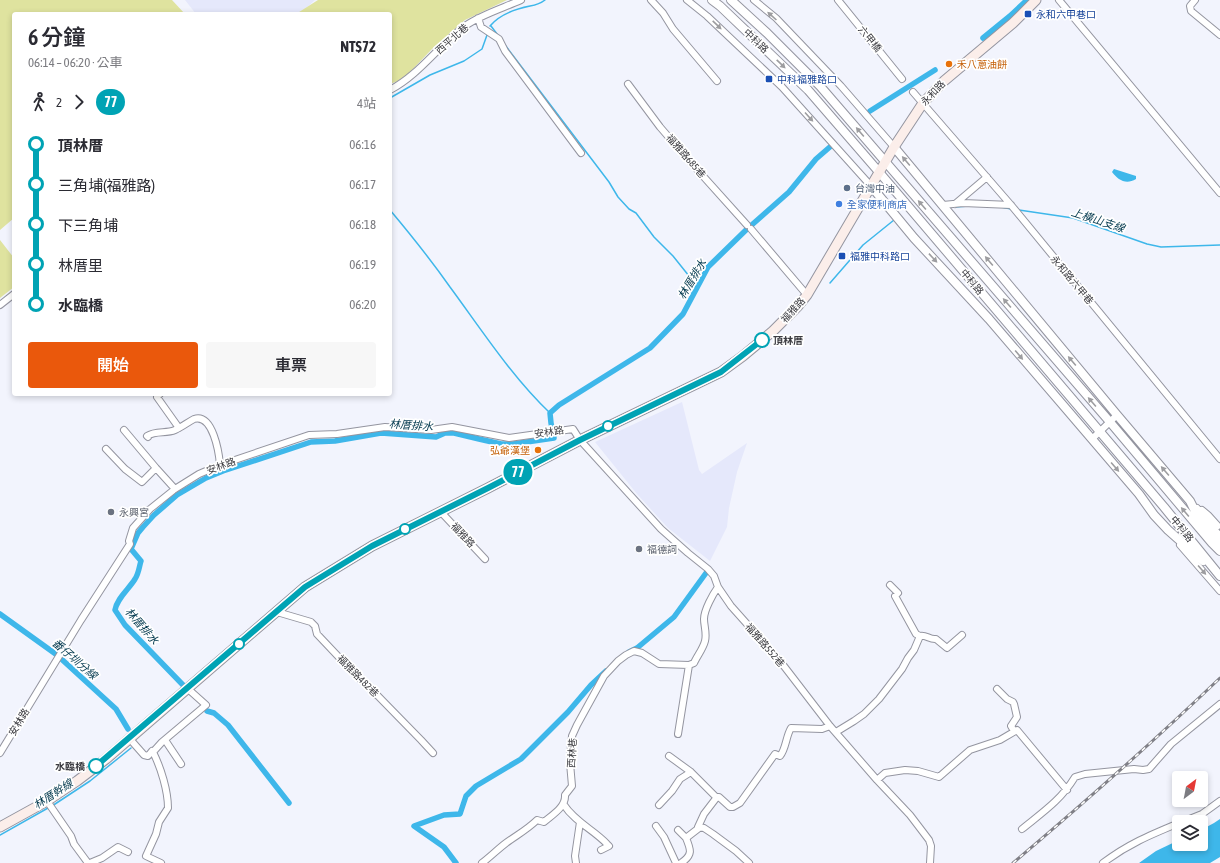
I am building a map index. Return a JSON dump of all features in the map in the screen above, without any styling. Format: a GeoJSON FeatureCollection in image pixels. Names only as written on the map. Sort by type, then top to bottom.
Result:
{"type":"FeatureCollection","features":[{"type":"Feature","properties":{"kind":"main road","name":"永和路"},"geometry":{"type":"LineString","coordinates":[[894,147],[923,103],[944,81],[1013,23],[1036,0]]}},
{"type":"Feature","properties":{"kind":"main road","name":"福雅路"},"geometry":{"type":"LineString","coordinates":[[0,827],[48,802],[77,781],[305,587],[372,546],[580,440],[721,372],[743,356],[773,331],[807,295],[894,147]]}},
{"type":"Feature","properties":{"kind":"street","name":"西平北巷"},"geometry":{"type":"LineString","coordinates":[[392,89],[402,84],[416,72],[465,26],[478,18],[521,0]]}},
{"type":"Feature","properties":{"kind":"street"},"geometry":{"type":"LineString","coordinates":[[651,0],[663,13],[673,29],[717,81]]}},
{"type":"Feature","properties":{"kind":"street","name":"中科路"},"geometry":{"type":"LineString","coordinates":[[687,0],[707,16],[782,87],[871,186],[914,238],[989,319],[1139,494],[1154,515],[1168,530],[1220,576]]}},
{"type":"Feature","properties":{"kind":"street","name":"中科路"},"geometry":{"type":"LineString","coordinates":[[712,0],[808,90],[1164,507],[1220,576]]}},
{"type":"Feature","properties":{"kind":"street","name":"中科路"},"geometry":{"type":"LineString","coordinates":[[730,0],[767,33],[820,86],[1220,551]]}},
{"type":"Feature","properties":{"kind":"street"},"geometry":{"type":"LineString","coordinates":[[754,0],[776,18],[841,86],[943,205],[1117,415],[1220,536]]}},
{"type":"Feature","properties":{"kind":"street","name":"六甲橋"},"geometry":{"type":"LineString","coordinates":[[838,0],[902,79]]}},
{"type":"Feature","properties":{"kind":"street"},"geometry":{"type":"LineString","coordinates":[[1059,0],[1220,193]]}},
{"type":"Feature","properties":{"kind":"street"},"geometry":{"type":"LineString","coordinates":[[1195,0],[1190,6],[1191,11],[1220,35]]}},
{"type":"Feature","properties":{"kind":"street"},"geometry":{"type":"LineString","coordinates":[[478,18],[481,27],[499,39],[505,51],[581,154]]}},
{"type":"Feature","properties":{"kind":"street","name":"福雅路685巷"},"geometry":{"type":"LineString","coordinates":[[628,84],[660,127],[807,295]]}},
{"type":"Feature","properties":{"kind":"street"},"geometry":{"type":"LineString","coordinates":[[913,92],[923,103]]}},
{"type":"Feature","properties":{"kind":"street","name":"永和路六甲巷"},"geometry":{"type":"LineString","coordinates":[[923,103],[987,177],[1220,459]]}},
{"type":"Feature","properties":{"kind":"street"},"geometry":{"type":"LineString","coordinates":[[955,204],[987,177]]}},
{"type":"Feature","properties":{"kind":"street"},"geometry":{"type":"LineString","coordinates":[[943,205],[963,203],[1011,206]]}},
{"type":"Feature","properties":{"kind":"street"},"geometry":{"type":"LineString","coordinates":[[0,305],[12,296]]}},
{"type":"Feature","properties":{"kind":"street"},"geometry":{"type":"LineString","coordinates":[[157,396],[156,397],[179,428]]}},
{"type":"Feature","properties":{"kind":"street"},"geometry":{"type":"LineString","coordinates":[[1092,439],[1117,415]]}},
{"type":"Feature","properties":{"kind":"street"},"geometry":{"type":"LineString","coordinates":[[148,437],[147,436],[150,434],[171,431],[179,428],[189,421],[198,418],[201,419],[208,424],[215,435],[220,465]]}},
{"type":"Feature","properties":{"kind":"street","name":"安林路"},"geometry":{"type":"LineString","coordinates":[[0,753],[81,620],[130,544],[129,541],[133,528],[150,508],[176,488],[199,474],[220,465],[309,435],[337,434],[384,427],[431,430],[452,427],[510,438],[573,429],[580,440]]}},
{"type":"Feature","properties":{"kind":"street"},"geometry":{"type":"LineString","coordinates":[[124,430],[156,468],[176,488]]}},
{"type":"Feature","properties":{"kind":"street","name":"福雅路552巷"},"geometry":{"type":"LineString","coordinates":[[580,440],[661,529],[708,569],[714,576],[718,587],[731,606],[780,661],[830,726],[910,815],[929,840],[931,846],[930,863]]}},
{"type":"Feature","properties":{"kind":"street"},"geometry":{"type":"LineString","coordinates":[[106,449],[125,469],[142,482],[156,468]]}},
{"type":"Feature","properties":{"kind":"street"},"geometry":{"type":"LineString","coordinates":[[1190,501],[1208,515],[1220,529]]}},
{"type":"Feature","properties":{"kind":"street"},"geometry":{"type":"LineString","coordinates":[[1190,501],[1196,514],[1220,545]]}},
{"type":"Feature","properties":{"kind":"street","name":"福雅路"},"geometry":{"type":"LineString","coordinates":[[440,511],[485,559]]}},
{"type":"Feature","properties":{"kind":"street"},"geometry":{"type":"LineString","coordinates":[[1168,530],[1220,591]]}},
{"type":"Feature","properties":{"kind":"street"},"geometry":{"type":"LineString","coordinates":[[890,585],[898,593],[895,596],[916,634],[936,639],[947,648],[962,635]]}},
{"type":"Feature","properties":{"kind":"street"},"geometry":{"type":"LineString","coordinates":[[678,734],[689,665],[694,663],[704,645],[706,632],[704,622],[705,613],[718,587]]}},
{"type":"Feature","properties":{"kind":"street","name":"福雅路482巷"},"geometry":{"type":"LineString","coordinates":[[276,612],[311,622],[315,626],[317,634],[432,753]]}},
{"type":"Feature","properties":{"kind":"street"},"geometry":{"type":"LineString","coordinates":[[836,732],[864,714],[879,699],[902,669],[914,650],[920,636]]}},
{"type":"Feature","properties":{"kind":"street","name":"西林巷"},"geometry":{"type":"LineString","coordinates":[[482,863],[505,843],[530,827],[537,820],[544,822],[564,805],[566,798],[565,795],[572,786],[570,763],[572,736],[601,682],[622,657],[634,651],[642,653],[649,659],[659,664],[689,665]]}},
{"type":"Feature","properties":{"kind":"street"},"geometry":{"type":"LineString","coordinates":[[129,738],[144,755],[148,756],[152,751],[153,752],[206,705],[187,688]]}},
{"type":"Feature","properties":{"kind":"street"},"geometry":{"type":"LineString","coordinates":[[997,689],[1014,704],[1017,716],[1016,720],[1011,726],[1014,731]]}},
{"type":"Feature","properties":{"kind":"street"},"geometry":{"type":"LineString","coordinates":[[1022,829],[1058,800],[1068,790],[1075,777],[1085,774],[1149,769],[1171,744],[1220,704]]}},
{"type":"Feature","properties":{"kind":"street"},"geometry":{"type":"LineString","coordinates":[[669,756],[691,772],[717,798],[719,797],[730,807],[733,807],[740,802],[776,754],[780,756],[783,753],[788,734],[792,727],[816,729],[827,728],[830,726]]}},
{"type":"Feature","properties":{"kind":"street"},"geometry":{"type":"LineString","coordinates":[[877,780],[885,773],[905,770],[918,771],[938,777],[970,750],[1000,740],[1017,730],[1068,790]]}},
{"type":"Feature","properties":{"kind":"street"},"geometry":{"type":"LineString","coordinates":[[165,740],[181,764]]}},
{"type":"Feature","properties":{"kind":"street"},"geometry":{"type":"LineString","coordinates":[[153,752],[159,765],[166,791],[168,808],[159,822],[156,834],[146,856],[161,863]]}},
{"type":"Feature","properties":{"kind":"street"},"geometry":{"type":"LineString","coordinates":[[659,805],[672,791],[680,779],[691,772]]}},
{"type":"Feature","properties":{"kind":"street"},"geometry":{"type":"LineString","coordinates":[[686,838],[699,828],[698,827],[704,814],[717,798]]}},
{"type":"Feature","properties":{"kind":"street"},"geometry":{"type":"LineString","coordinates":[[1200,815],[1220,801]]}},
{"type":"Feature","properties":{"kind":"street"},"geometry":{"type":"LineString","coordinates":[[48,802],[71,836],[74,844],[89,863],[102,858],[118,847],[128,852]]}},
{"type":"Feature","properties":{"kind":"street"},"geometry":{"type":"LineString","coordinates":[[564,805],[580,822],[608,844],[609,846],[601,850]]}},
{"type":"Feature","properties":{"kind":"street"},"geometry":{"type":"LineString","coordinates":[[576,863],[575,856],[580,822]]}},
{"type":"Feature","properties":{"kind":"street"},"geometry":{"type":"LineString","coordinates":[[656,826],[664,838],[676,863]]}},
{"type":"Feature","properties":{"kind":"street"},"geometry":{"type":"LineString","coordinates":[[1103,863],[1132,843],[1172,826]]}},
{"type":"Feature","properties":{"kind":"street"},"geometry":{"type":"LineString","coordinates":[[699,828],[704,828],[740,854],[749,863]]}},
{"type":"Feature","properties":{"kind":"street"},"geometry":{"type":"LineString","coordinates":[[678,830],[686,838],[690,846],[689,856],[681,863]]}},
{"type":"Feature","properties":{"kind":"shaded area"},"geometry":{"type":"Polygon","coordinates":[[[185,0],[315,0],[302,12],[194,12],[185,0]]]}},
{"type":"Feature","properties":{"kind":"shaded area"},"geometry":{"type":"Polygon","coordinates":[[[682,402],[699,470],[702,474],[747,443],[737,472],[729,508],[727,527],[710,561],[668,528],[637,494],[595,442],[682,402]]]}},
{"type":"Feature","properties":{"kind":"green space"},"geometry":{"type":"Polygon","coordinates":[[[0,0],[172,0],[183,12],[12,12],[12,220],[0,230],[0,0]]]}},
{"type":"Feature","properties":{"kind":"green space"},"geometry":{"type":"Polygon","coordinates":[[[318,0],[507,0],[465,20],[432,49],[410,72],[398,81],[392,83],[392,12],[299,12],[318,0]]]}},
{"type":"Feature","properties":{"kind":"green space"},"geometry":{"type":"Polygon","coordinates":[[[0,240],[12,255],[12,289],[0,298],[0,240]]]}},
{"type":"Feature","properties":{"kind":"water"},"geometry":{"type":"Polygon","coordinates":[[[1114,169],[1136,176],[1136,179],[1129,182],[1122,181],[1112,172],[1114,169]]]}},
{"type":"Feature","properties":{"kind":"water"},"geometry":{"type":"Polygon","coordinates":[[[1220,819],[1220,857],[1210,863],[1139,863],[1156,851],[1172,843],[1172,851],[1208,851],[1208,826],[1220,819]]]}},
{"type":"Feature","properties":{"kind":"waterway"},"geometry":{"type":"LineString","coordinates":[[490,26],[498,18],[508,13],[538,4],[545,0]]}},
{"type":"Feature","properties":{"kind":"waterway","name":"林厝排水"},"geometry":{"type":"LineString","coordinates":[[983,38],[1027,0]]}},
{"type":"Feature","properties":{"kind":"waterway"},"geometry":{"type":"LineString","coordinates":[[491,26],[497,34]]}},
{"type":"Feature","properties":{"kind":"waterway"},"geometry":{"type":"LineString","coordinates":[[392,97],[430,75],[464,61],[482,49],[487,35]]}},
{"type":"Feature","properties":{"kind":"waterway"},"geometry":{"type":"LineString","coordinates":[[505,45],[609,182],[618,197],[629,209],[636,213],[654,237],[699,285]]}},
{"type":"Feature","properties":{"kind":"waterway","name":"林厝排水"},"geometry":{"type":"LineString","coordinates":[[870,111],[935,70]]}},
{"type":"Feature","properties":{"kind":"waterway","name":"林厝排水"},"geometry":{"type":"LineString","coordinates":[[183,685],[125,625],[115,610],[118,602],[138,572],[141,561],[131,549],[138,533],[154,515],[177,495],[206,478],[223,471],[311,442],[335,441],[381,433],[436,437],[445,433],[454,433],[501,444],[513,444],[554,438],[550,413],[559,405],[650,348],[683,314],[708,267],[746,230],[789,192],[816,159],[831,146]]}},
{"type":"Feature","properties":{"kind":"waterway","name":"上橫山支線"},"geometry":{"type":"LineString","coordinates":[[955,207],[969,206]]}},
{"type":"Feature","properties":{"kind":"waterway","name":"上橫山支線"},"geometry":{"type":"LineString","coordinates":[[1001,207],[1011,209]]}},
{"type":"Feature","properties":{"kind":"waterway","name":"上橫山支線"},"geometry":{"type":"LineString","coordinates":[[1019,210],[1073,218],[1147,244],[1161,247],[1220,245]]}},
{"type":"Feature","properties":{"kind":"waterway"},"geometry":{"type":"LineString","coordinates":[[392,212],[428,257],[510,368],[550,413]]}},
{"type":"Feature","properties":{"kind":"waterway","name":"上橫山支線"},"geometry":{"type":"LineString","coordinates":[[830,283],[863,245],[894,220]]}},
{"type":"Feature","properties":{"kind":"waterway"},"geometry":{"type":"LineString","coordinates":[[629,652],[637,648],[674,617],[706,573]]}},
{"type":"Feature","properties":{"kind":"waterway","name":"番仔圳分線"},"geometry":{"type":"LineString","coordinates":[[0,614],[57,655],[116,709],[128,729]]}},
{"type":"Feature","properties":{"kind":"waterway"},"geometry":{"type":"LineString","coordinates":[[456,863],[444,847],[414,826],[444,815],[460,814],[466,796],[476,786],[521,759],[606,671]]}},
{"type":"Feature","properties":{"kind":"waterway"},"geometry":{"type":"LineString","coordinates":[[207,711],[214,713],[228,725],[289,803]]}},
{"type":"Feature","properties":{"kind":"waterway","name":"林厝幹線"},"geometry":{"type":"LineString","coordinates":[[52,806],[90,781],[131,748]]}},
{"type":"Feature","properties":{"kind":"waterway","name":"林厝幹線"},"geometry":{"type":"LineString","coordinates":[[0,835],[48,808]]}},
{"type":"Feature","properties":{"kind":"railway"},"geometry":{"type":"LineString","coordinates":[[1013,863],[1118,772],[1220,678]]}},
{"type":"Feature","properties":{"kind":"bus line","name":"77"},"geometry":{"type":"LineString","coordinates":[[96,766],[305,587],[372,546],[580,440],[721,372],[762,340]]}},
{"type":"Feature","properties":{"kind":"place","name":"永和六甲巷口"},"geometry":{"type":"Point","coordinates":[1028,14]}},
{"type":"Feature","properties":{"kind":"place","name":"禾八蔥油餅"},"geometry":{"type":"Point","coordinates":[949,64]}},
{"type":"Feature","properties":{"kind":"place","name":"中科福雅路口"},"geometry":{"type":"Point","coordinates":[769,79]}},
{"type":"Feature","properties":{"kind":"place","name":"台灣中油"},"geometry":{"type":"Point","coordinates":[847,188]}},
{"type":"Feature","properties":{"kind":"place","name":"全家便利商店"},"geometry":{"type":"Point","coordinates":[839,204]}},
{"type":"Feature","properties":{"kind":"place","name":"福雅中科路口"},"geometry":{"type":"Point","coordinates":[842,256]}},
{"type":"Feature","properties":{"kind":"place","name":"頂林厝"},"geometry":{"type":"Point","coordinates":[762,340]}},
{"type":"Feature","properties":{"kind":"place","name":"弘爺漢堡"},"geometry":{"type":"Point","coordinates":[538,450]}},
{"type":"Feature","properties":{"kind":"place","name":"永興宮"},"geometry":{"type":"Point","coordinates":[111,512]}},
{"type":"Feature","properties":{"kind":"place","name":"福德詞"},"geometry":{"type":"Point","coordinates":[639,549]}},
{"type":"Feature","properties":{"kind":"place","name":"水臨橋"},"geometry":{"type":"Point","coordinates":[96,766]}}]}
